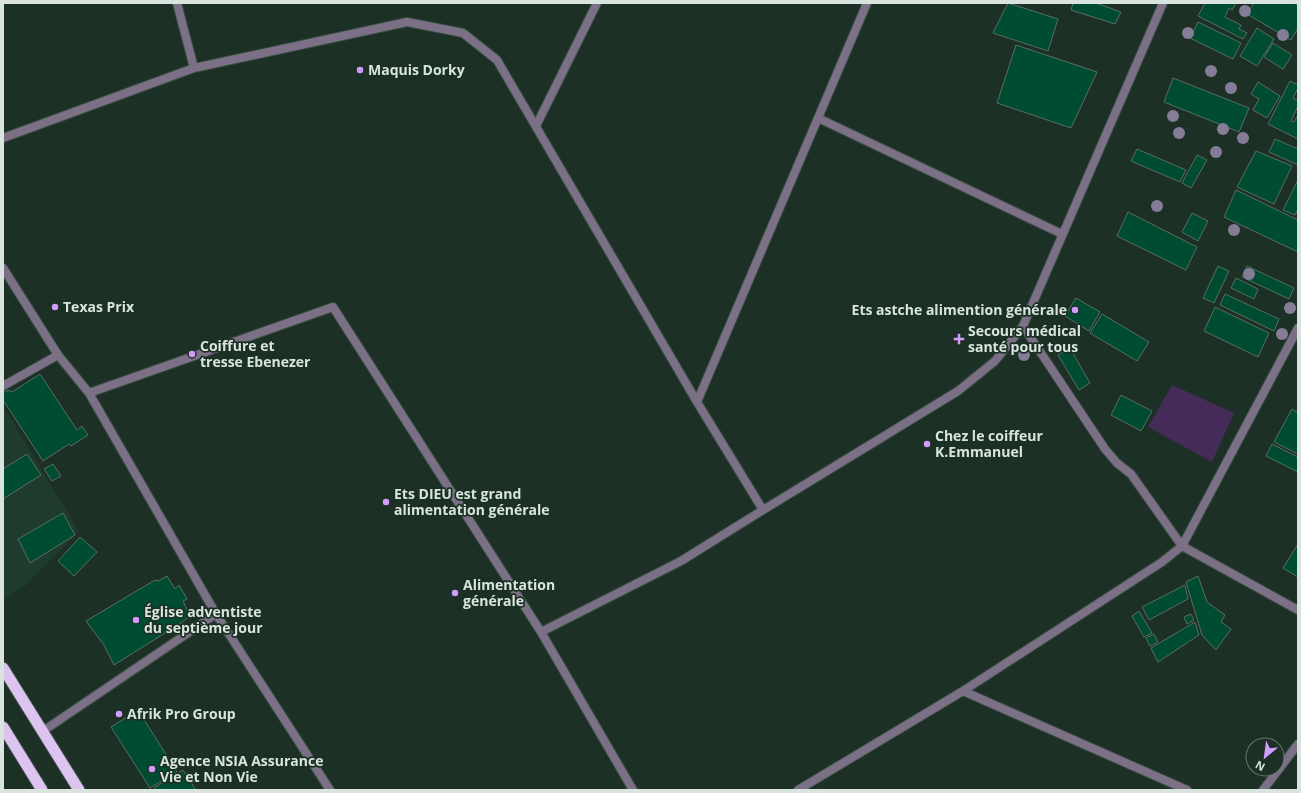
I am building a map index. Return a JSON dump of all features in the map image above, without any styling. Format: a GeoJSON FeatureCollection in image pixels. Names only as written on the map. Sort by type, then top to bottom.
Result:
{"type":"FeatureCollection","features":[{"type":"Feature","properties":{"kind":"highway"},"geometry":{"type":"LineString","coordinates":[[3,668],[79,790]]}},
{"type":"Feature","properties":{"kind":"highway"},"geometry":{"type":"LineString","coordinates":[[3,727],[42,790]]}},
{"type":"Feature","properties":{"kind":"street"},"geometry":{"type":"LineString","coordinates":[[178,3],[194,68]]}},
{"type":"Feature","properties":{"kind":"street"},"geometry":{"type":"LineString","coordinates":[[536,126],[597,3]]}},
{"type":"Feature","properties":{"kind":"street"},"geometry":{"type":"LineString","coordinates":[[697,402],[867,3]]}},
{"type":"Feature","properties":{"kind":"street"},"geometry":{"type":"LineString","coordinates":[[541,632],[681,561],[958,391],[995,361],[1023,326],[1163,3]]}},
{"type":"Feature","properties":{"kind":"street"},"geometry":{"type":"LineString","coordinates":[[3,138],[194,68],[407,22],[463,33],[496,60],[697,402],[763,510]]}},
{"type":"Feature","properties":{"kind":"street"},"geometry":{"type":"LineString","coordinates":[[818,118],[1062,234]]}},
{"type":"Feature","properties":{"kind":"street"},"geometry":{"type":"LineString","coordinates":[[3,268],[58,355],[90,393],[216,614],[330,790]]}},
{"type":"Feature","properties":{"kind":"street"},"geometry":{"type":"LineString","coordinates":[[90,393],[333,307],[541,632],[633,790]]}},
{"type":"Feature","properties":{"kind":"street"},"geometry":{"type":"LineString","coordinates":[[1023,326],[1105,449],[1117,463],[1131,474],[1182,546],[1298,610]]}},
{"type":"Feature","properties":{"kind":"street"},"geometry":{"type":"LineString","coordinates":[[798,790],[963,691],[1162,562],[1182,546],[1298,328]]}},
{"type":"Feature","properties":{"kind":"street"},"geometry":{"type":"LineString","coordinates":[[3,386],[58,355]]}},
{"type":"Feature","properties":{"kind":"street"},"geometry":{"type":"LineString","coordinates":[[43,731],[216,614]]}},
{"type":"Feature","properties":{"kind":"street"},"geometry":{"type":"LineString","coordinates":[[963,691],[1188,790]]}},
{"type":"Feature","properties":{"kind":"street"},"geometry":{"type":"LineString","coordinates":[[1263,790],[1298,744]]}},
{"type":"Feature","properties":{"kind":"shaded area"},"geometry":{"type":"Polygon","coordinates":[[[1172,385],[1234,413],[1212,462],[1148,427],[1172,385]]]}},
{"type":"Feature","properties":{"kind":"shaded area"},"geometry":{"type":"Polygon","coordinates":[[[3,406],[79,531],[25,586],[3,600],[3,406]]]}},
{"type":"Feature","properties":{"kind":"building"},"geometry":{"type":"Polygon","coordinates":[[[1008,3],[1058,19],[1048,51],[993,33],[1008,3]]]}},
{"type":"Feature","properties":{"kind":"building"},"geometry":{"type":"Polygon","coordinates":[[[1073,3],[1096,3],[1121,12],[1115,24],[1071,10],[1073,3]]]}},
{"type":"Feature","properties":{"kind":"building"},"geometry":{"type":"Polygon","coordinates":[[[1205,3],[1236,3],[1232,10],[1229,8],[1225,17],[1241,25],[1239,29],[1247,33],[1243,39],[1198,16],[1205,3]]]}},
{"type":"Feature","properties":{"kind":"building"},"geometry":{"type":"Polygon","coordinates":[[[1254,3],[1294,3],[1298,5],[1298,28],[1291,40],[1247,14],[1254,3]]]}},
{"type":"Feature","properties":{"kind":"building"},"geometry":{"type":"Polygon","coordinates":[[[1198,22],[1241,43],[1233,59],[1190,38],[1198,22]]]}},
{"type":"Feature","properties":{"kind":"building"},"geometry":{"type":"Polygon","coordinates":[[[1257,28],[1274,39],[1257,66],[1240,56],[1257,28]]]}},
{"type":"Feature","properties":{"kind":"building"},"geometry":{"type":"Polygon","coordinates":[[[1273,43],[1292,55],[1283,69],[1264,57],[1273,43]]]}},
{"type":"Feature","properties":{"kind":"building"},"geometry":{"type":"Polygon","coordinates":[[[1016,45],[1097,72],[1071,128],[997,103],[1016,45]]]}},
{"type":"Feature","properties":{"kind":"building"},"geometry":{"type":"Polygon","coordinates":[[[1173,78],[1249,108],[1239,132],[1164,102],[1173,78]]]}},
{"type":"Feature","properties":{"kind":"building"},"geometry":{"type":"Polygon","coordinates":[[[1290,81],[1298,85],[1293,98],[1298,101],[1298,106],[1291,121],[1294,122],[1298,115],[1298,139],[1268,124],[1290,81]]]}},
{"type":"Feature","properties":{"kind":"building"},"geometry":{"type":"Polygon","coordinates":[[[1258,82],[1280,96],[1267,118],[1253,110],[1259,99],[1251,94],[1258,82]]]}},
{"type":"Feature","properties":{"kind":"building"},"geometry":{"type":"Polygon","coordinates":[[[1275,139],[1298,149],[1298,165],[1269,152],[1275,139]]]}},
{"type":"Feature","properties":{"kind":"building"},"geometry":{"type":"Polygon","coordinates":[[[1137,149],[1186,170],[1180,182],[1131,161],[1137,149]]]}},
{"type":"Feature","properties":{"kind":"building"},"geometry":{"type":"Polygon","coordinates":[[[1256,151],[1292,166],[1274,204],[1237,187],[1256,151]]]}},
{"type":"Feature","properties":{"kind":"building"},"geometry":{"type":"Polygon","coordinates":[[[1197,155],[1207,160],[1191,188],[1182,183],[1197,155]]]}},
{"type":"Feature","properties":{"kind":"building"},"geometry":{"type":"Polygon","coordinates":[[[1298,180],[1298,209],[1295,215],[1283,210],[1298,180]]]}},
{"type":"Feature","properties":{"kind":"building"},"geometry":{"type":"Polygon","coordinates":[[[1236,190],[1298,220],[1298,252],[1224,217],[1236,190]]]}},
{"type":"Feature","properties":{"kind":"building"},"geometry":{"type":"Polygon","coordinates":[[[1128,212],[1197,247],[1186,270],[1117,236],[1128,212]]]}},
{"type":"Feature","properties":{"kind":"building"},"geometry":{"type":"Polygon","coordinates":[[[1192,213],[1208,221],[1198,241],[1182,232],[1192,213]]]}},
{"type":"Feature","properties":{"kind":"building"},"geometry":{"type":"Polygon","coordinates":[[[1218,266],[1229,271],[1214,303],[1203,298],[1218,266]]]}},
{"type":"Feature","properties":{"kind":"building"},"geometry":{"type":"Polygon","coordinates":[[[1247,266],[1294,288],[1289,299],[1242,277],[1247,266]]]}},
{"type":"Feature","properties":{"kind":"building"},"geometry":{"type":"Polygon","coordinates":[[[1236,278],[1258,289],[1254,299],[1231,288],[1236,278]]]}},
{"type":"Feature","properties":{"kind":"building"},"geometry":{"type":"Polygon","coordinates":[[[1225,294],[1279,319],[1274,331],[1220,305],[1225,294]]]}},
{"type":"Feature","properties":{"kind":"building"},"geometry":{"type":"Polygon","coordinates":[[[1076,298],[1100,312],[1089,331],[1065,316],[1076,298]]]}},
{"type":"Feature","properties":{"kind":"building"},"geometry":{"type":"Polygon","coordinates":[[[1215,307],[1269,333],[1258,357],[1204,331],[1215,307]]]}},
{"type":"Feature","properties":{"kind":"building"},"geometry":{"type":"Polygon","coordinates":[[[1102,314],[1149,342],[1137,361],[1090,333],[1102,314]]]}},
{"type":"Feature","properties":{"kind":"building"},"geometry":{"type":"Polygon","coordinates":[[[1070,348],[1090,383],[1079,390],[1058,355],[1070,348]]]}},
{"type":"Feature","properties":{"kind":"building"},"geometry":{"type":"Polygon","coordinates":[[[40,374],[77,430],[82,426],[88,435],[71,446],[69,444],[43,461],[3,400],[3,393],[8,390],[12,392],[40,374]]]}},
{"type":"Feature","properties":{"kind":"building"},"geometry":{"type":"Polygon","coordinates":[[[1121,395],[1152,411],[1141,431],[1111,415],[1121,395]]]}},
{"type":"Feature","properties":{"kind":"building"},"geometry":{"type":"Polygon","coordinates":[[[1292,409],[1298,413],[1298,454],[1274,442],[1292,409]]]}},
{"type":"Feature","properties":{"kind":"building"},"geometry":{"type":"Polygon","coordinates":[[[1272,444],[1298,457],[1298,472],[1266,456],[1272,444]]]}},
{"type":"Feature","properties":{"kind":"building"},"geometry":{"type":"Polygon","coordinates":[[[27,454],[41,475],[3,499],[3,469],[27,454]]]}},
{"type":"Feature","properties":{"kind":"building"},"geometry":{"type":"Polygon","coordinates":[[[53,464],[61,476],[52,481],[44,469],[53,464]]]}},
{"type":"Feature","properties":{"kind":"building"},"geometry":{"type":"Polygon","coordinates":[[[63,513],[75,535],[30,563],[18,539],[63,513]]]}},
{"type":"Feature","properties":{"kind":"building"},"geometry":{"type":"Polygon","coordinates":[[[80,537],[97,552],[74,576],[58,561],[80,537]]]}},
{"type":"Feature","properties":{"kind":"building"},"geometry":{"type":"Polygon","coordinates":[[[1298,544],[1298,577],[1283,568],[1298,544]]]}},
{"type":"Feature","properties":{"kind":"building","name":"Église adventiste du septième jour"},"geometry":{"type":"Polygon","coordinates":[[[167,576],[175,589],[179,585],[187,599],[183,601],[190,616],[114,665],[104,645],[86,621],[155,580],[158,581],[167,576]]]}},
{"type":"Feature","properties":{"kind":"building"},"geometry":{"type":"Polygon","coordinates":[[[1198,576],[1207,602],[1225,615],[1221,622],[1231,629],[1216,650],[1202,635],[1186,582],[1198,576]]]}},
{"type":"Feature","properties":{"kind":"building"},"geometry":{"type":"Polygon","coordinates":[[[1185,585],[1188,599],[1149,620],[1142,607],[1185,585]]]}},
{"type":"Feature","properties":{"kind":"building"},"geometry":{"type":"Polygon","coordinates":[[[1139,611],[1152,633],[1144,637],[1132,616],[1139,611]]]}},
{"type":"Feature","properties":{"kind":"building"},"geometry":{"type":"Polygon","coordinates":[[[1191,614],[1194,620],[1187,624],[1184,617],[1191,614]]]}},
{"type":"Feature","properties":{"kind":"building"},"geometry":{"type":"Polygon","coordinates":[[[1195,622],[1199,635],[1158,662],[1151,648],[1195,622]]]}},
{"type":"Feature","properties":{"kind":"building"},"geometry":{"type":"Polygon","coordinates":[[[1154,634],[1158,642],[1150,646],[1146,638],[1154,634]]]}},
{"type":"Feature","properties":{"kind":"building"},"geometry":{"type":"Polygon","coordinates":[[[138,710],[177,772],[150,788],[111,727],[138,710]]]}},
{"type":"Feature","properties":{"kind":"building"},"geometry":{"type":"Polygon","coordinates":[[[183,770],[196,790],[155,790],[154,788],[183,770]]]}},
{"type":"Feature","properties":{"kind":"place","name":"Maquis Dorky"},"geometry":{"type":"Point","coordinates":[360,70]}},
{"type":"Feature","properties":{"kind":"place","name":"Texas Prix"},"geometry":{"type":"Point","coordinates":[55,307]}},
{"type":"Feature","properties":{"kind":"place","name":"Ets astche alimention générale"},"geometry":{"type":"Point","coordinates":[1075,310]}},
{"type":"Feature","properties":{"kind":"place","name":"Secours médical santé pour tous"},"geometry":{"type":"Point","coordinates":[959,339]}},
{"type":"Feature","properties":{"kind":"place","name":"Coiffure et tresse Ebenezer"},"geometry":{"type":"Point","coordinates":[192,354]}},
{"type":"Feature","properties":{"kind":"place","name":"Chez le coiffeur K.Emmanuel"},"geometry":{"type":"Point","coordinates":[927,444]}},
{"type":"Feature","properties":{"kind":"place","name":"Ets DIEU est grand alimentation générale"},"geometry":{"type":"Point","coordinates":[386,502]}},
{"type":"Feature","properties":{"kind":"place","name":"Alimentation générale"},"geometry":{"type":"Point","coordinates":[455,593]}},
{"type":"Feature","properties":{"kind":"place","name":"Église adventiste du septième jour"},"geometry":{"type":"Point","coordinates":[136,620]}},
{"type":"Feature","properties":{"kind":"place","name":"Afrik Pro Group"},"geometry":{"type":"Point","coordinates":[119,714]}},
{"type":"Feature","properties":{"kind":"place","name":"Agence NSIA Assurance Vie et Non Vie"},"geometry":{"type":"Point","coordinates":[152,769]}}]}
